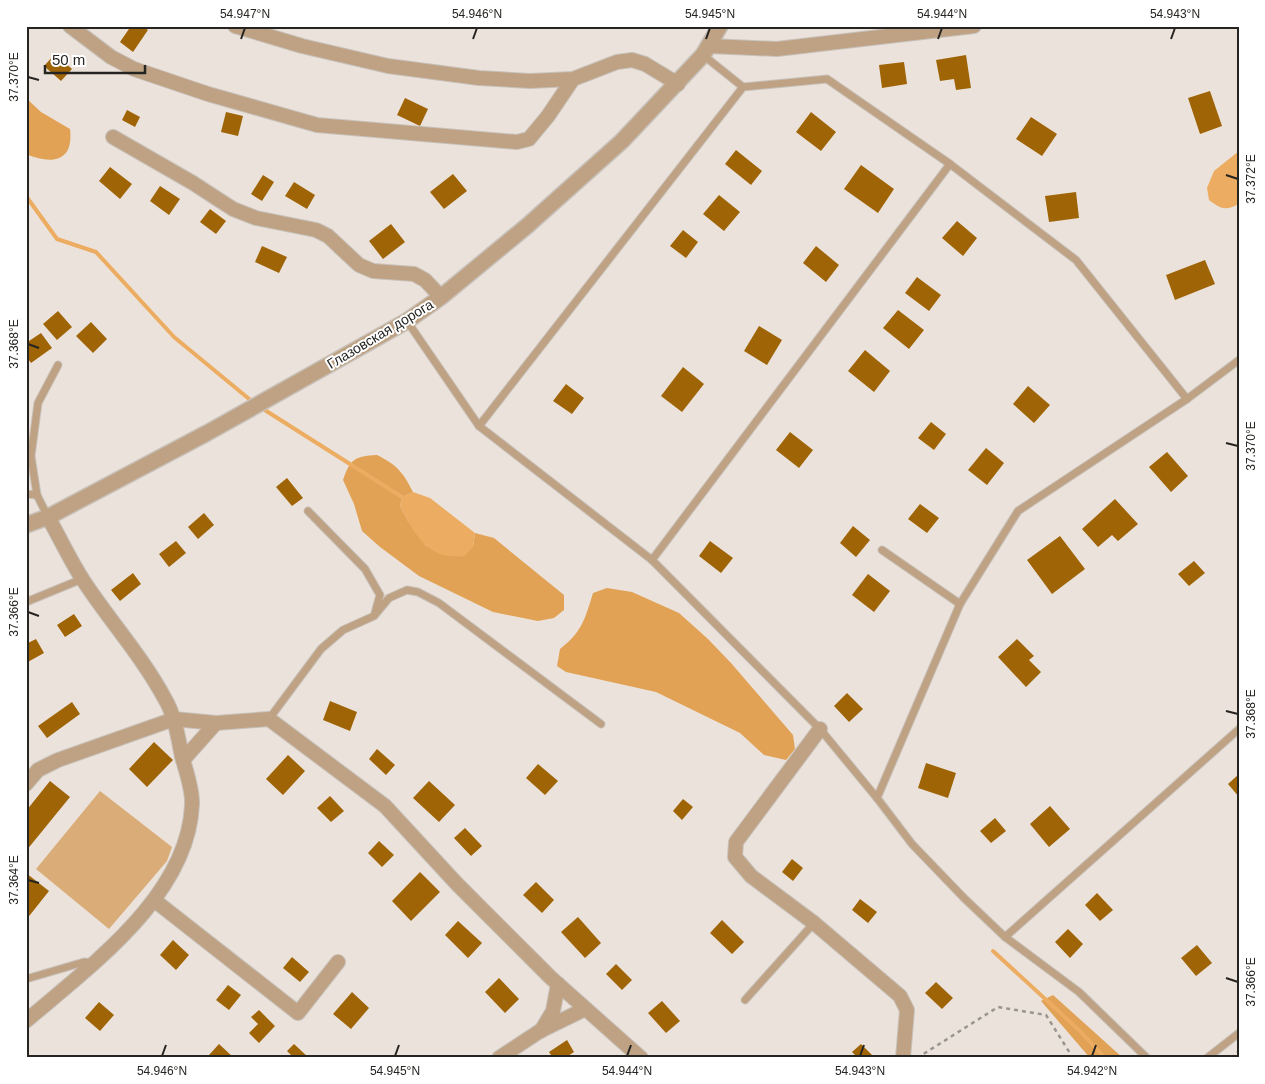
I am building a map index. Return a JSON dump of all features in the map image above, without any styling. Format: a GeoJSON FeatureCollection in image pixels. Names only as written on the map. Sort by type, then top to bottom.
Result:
{"type":"FeatureCollection","features":[{"type":"Feature","properties":{"kind":"street"},"geometry":{"type":"LineString","coordinates":[[70,26],[111,57],[134,69],[208,94],[317,125],[516,142],[529,139],[548,116],[573,79]]}},
{"type":"Feature","properties":{"kind":"street"},"geometry":{"type":"LineString","coordinates":[[235,26],[302,46],[388,66],[479,78],[530,81],[573,79],[618,62],[632,60],[645,64],[678,84]]}},
{"type":"Feature","properties":{"kind":"street","name":"Глазовская дорога"},"geometry":{"type":"LineString","coordinates":[[26,525],[48,517],[207,433],[407,321],[441,297],[527,226],[622,141],[678,84],[706,51],[720,26]]}},
{"type":"Feature","properties":{"kind":"street"},"geometry":{"type":"LineString","coordinates":[[706,51],[777,49],[974,26]]}},
{"type":"Feature","properties":{"kind":"street"},"geometry":{"type":"LineString","coordinates":[[113,137],[193,182],[233,209],[256,218],[316,230],[328,236],[359,265],[373,271],[414,274],[425,280],[441,297]]}},
{"type":"Feature","properties":{"kind":"street"},"geometry":{"type":"LineString","coordinates":[[26,1021],[94,963],[137,921],[154,900],[180,858],[190,832],[193,802],[174,719],[166,700],[152,676],[82,579],[48,517]]}},
{"type":"Feature","properties":{"kind":"street"},"geometry":{"type":"LineString","coordinates":[[26,784],[38,770],[58,760],[174,719],[216,723],[269,719],[385,806],[457,884],[558,984],[641,1058]]}},
{"type":"Feature","properties":{"kind":"street"},"geometry":{"type":"LineString","coordinates":[[183,760],[216,723]]}},
{"type":"Feature","properties":{"kind":"street"},"geometry":{"type":"LineString","coordinates":[[820,730],[736,842],[735,857],[751,876],[814,923],[900,996],[907,1010],[903,1058]]}},
{"type":"Feature","properties":{"kind":"street"},"geometry":{"type":"LineString","coordinates":[[154,900],[298,1012],[338,962]]}},
{"type":"Feature","properties":{"kind":"street"},"geometry":{"type":"LineString","coordinates":[[540,1032],[553,1011],[558,984]]}},
{"type":"Feature","properties":{"kind":"street"},"geometry":{"type":"LineString","coordinates":[[499,1058],[540,1032],[585,1009]]}},
{"type":"Feature","properties":{"kind":"lane"},"geometry":{"type":"LineString","coordinates":[[706,51],[743,87]]}},
{"type":"Feature","properties":{"kind":"lane"},"geometry":{"type":"LineString","coordinates":[[478,426],[743,87],[827,79],[950,164],[1076,260],[1187,399]]}},
{"type":"Feature","properties":{"kind":"lane"},"geometry":{"type":"LineString","coordinates":[[652,560],[950,164]]}},
{"type":"Feature","properties":{"kind":"lane"},"geometry":{"type":"LineString","coordinates":[[407,321],[478,426],[652,560],[820,730],[877,798],[912,844],[964,898],[1005,937],[1079,992],[1147,1058]]}},
{"type":"Feature","properties":{"kind":"lane"},"geometry":{"type":"LineString","coordinates":[[877,798],[960,604],[1018,511],[1187,399],[1239,360]]}},
{"type":"Feature","properties":{"kind":"lane"},"geometry":{"type":"LineString","coordinates":[[48,517],[37,495],[31,456],[38,403],[58,365]]}},
{"type":"Feature","properties":{"kind":"lane"},"geometry":{"type":"LineString","coordinates":[[26,494],[37,495]]}},
{"type":"Feature","properties":{"kind":"lane"},"geometry":{"type":"LineString","coordinates":[[308,511],[365,569],[374,583],[380,595],[374,616]]}},
{"type":"Feature","properties":{"kind":"lane"},"geometry":{"type":"LineString","coordinates":[[882,550],[960,604]]}},
{"type":"Feature","properties":{"kind":"lane"},"geometry":{"type":"LineString","coordinates":[[26,602],[82,579]]}},
{"type":"Feature","properties":{"kind":"lane"},"geometry":{"type":"LineString","coordinates":[[269,719],[321,649],[343,630],[374,616],[390,598],[406,590],[418,592],[439,604],[601,724]]}},
{"type":"Feature","properties":{"kind":"lane"},"geometry":{"type":"LineString","coordinates":[[1005,937],[1239,729]]}},
{"type":"Feature","properties":{"kind":"lane"},"geometry":{"type":"LineString","coordinates":[[745,1000],[814,923]]}},
{"type":"Feature","properties":{"kind":"lane"},"geometry":{"type":"LineString","coordinates":[[26,979],[84,962],[94,963]]}},
{"type":"Feature","properties":{"kind":"lane"},"geometry":{"type":"LineString","coordinates":[[1207,1058],[1239,1034]]}},
{"type":"Feature","properties":{"kind":"path"},"geometry":{"type":"LineString","coordinates":[[917,1058],[998,1007],[1046,1015],[1073,1058]]}},
{"type":"Feature","properties":{"kind":"path"},"geometry":{"type":"LineString","coordinates":[[1231,1058],[1239,1052]]}},
{"type":"Feature","properties":{"kind":"shaded area"},"geometry":{"type":"Polygon","coordinates":[[[26,98],[41,112],[70,129],[68,148],[65,154],[59,158],[52,160],[26,154],[26,98]]]}},
{"type":"Feature","properties":{"kind":"shaded area"},"geometry":{"type":"Polygon","coordinates":[[[1239,151],[1239,204],[1230,208],[1223,208],[1209,200],[1207,188],[1214,171],[1239,151]]]}},
{"type":"Feature","properties":{"kind":"shaded area"},"geometry":{"type":"Polygon","coordinates":[[[377,455],[395,466],[413,492],[402,497],[400,506],[426,546],[473,547],[475,533],[494,538],[564,595],[564,610],[554,618],[538,621],[493,612],[419,576],[380,547],[362,531],[354,504],[343,480],[354,460],[377,455]]]}},
{"type":"Feature","properties":{"kind":"shaded area"},"geometry":{"type":"Polygon","coordinates":[[[413,492],[430,498],[475,533],[473,547],[463,557],[445,556],[435,552],[422,542],[400,506],[402,497],[413,492]]]}},
{"type":"Feature","properties":{"kind":"shaded area"},"geometry":{"type":"Polygon","coordinates":[[[607,588],[632,592],[679,613],[708,639],[793,735],[795,749],[786,760],[764,755],[740,733],[656,692],[566,672],[557,666],[560,649],[578,631],[588,610],[593,593],[607,588]]]}},
{"type":"Feature","properties":{"kind":"shaded area"},"geometry":{"type":"Polygon","coordinates":[[[100,791],[172,847],[167,861],[109,929],[36,869],[100,791]]]}},
{"type":"Feature","properties":{"kind":"shaded area"},"geometry":{"type":"Polygon","coordinates":[[[1053,995],[1123,1058],[1090,1058],[1041,1001],[1053,995]]]}},
{"type":"Feature","properties":{"kind":"building"},"geometry":{"type":"Polygon","coordinates":[[[131,26],[142,26],[148,30],[133,52],[120,42],[131,26]]]}},
{"type":"Feature","properties":{"kind":"building"},"geometry":{"type":"Polygon","coordinates":[[[55,54],[72,69],[61,81],[44,66],[55,54]]]}},
{"type":"Feature","properties":{"kind":"building"},"geometry":{"type":"Polygon","coordinates":[[[966,55],[971,88],[956,90],[954,79],[940,81],[936,60],[966,55]]]}},
{"type":"Feature","properties":{"kind":"building"},"geometry":{"type":"Polygon","coordinates":[[[904,62],[907,84],[882,88],[879,65],[904,62]]]}},
{"type":"Feature","properties":{"kind":"building"},"geometry":{"type":"Polygon","coordinates":[[[1210,91],[1222,126],[1200,134],[1188,98],[1210,91]]]}},
{"type":"Feature","properties":{"kind":"building"},"geometry":{"type":"Polygon","coordinates":[[[405,98],[428,109],[420,126],[397,115],[405,98]]]}},
{"type":"Feature","properties":{"kind":"building"},"geometry":{"type":"Polygon","coordinates":[[[127,110],[140,117],[135,127],[122,120],[127,110]]]}},
{"type":"Feature","properties":{"kind":"building"},"geometry":{"type":"Polygon","coordinates":[[[226,112],[243,116],[238,136],[221,132],[226,112]]]}},
{"type":"Feature","properties":{"kind":"building"},"geometry":{"type":"Polygon","coordinates":[[[811,112],[836,132],[821,151],[796,132],[811,112]]]}},
{"type":"Feature","properties":{"kind":"building"},"geometry":{"type":"Polygon","coordinates":[[[1031,117],[1057,134],[1042,156],[1016,139],[1031,117]]]}},
{"type":"Feature","properties":{"kind":"building"},"geometry":{"type":"Polygon","coordinates":[[[736,150],[762,171],[751,185],[725,164],[736,150]]]}},
{"type":"Feature","properties":{"kind":"building"},"geometry":{"type":"Polygon","coordinates":[[[861,165],[894,189],[878,213],[844,189],[861,165]]]}},
{"type":"Feature","properties":{"kind":"building"},"geometry":{"type":"Polygon","coordinates":[[[110,167],[132,184],[120,199],[99,181],[110,167]]]}},
{"type":"Feature","properties":{"kind":"building"},"geometry":{"type":"Polygon","coordinates":[[[453,174],[467,191],[444,209],[430,192],[453,174]]]}},
{"type":"Feature","properties":{"kind":"building"},"geometry":{"type":"Polygon","coordinates":[[[263,175],[274,182],[262,201],[251,194],[263,175]]]}},
{"type":"Feature","properties":{"kind":"building"},"geometry":{"type":"Polygon","coordinates":[[[294,182],[315,195],[307,209],[285,196],[294,182]]]}},
{"type":"Feature","properties":{"kind":"building"},"geometry":{"type":"Polygon","coordinates":[[[160,186],[180,199],[169,215],[150,201],[160,186]]]}},
{"type":"Feature","properties":{"kind":"building"},"geometry":{"type":"Polygon","coordinates":[[[1076,192],[1079,218],[1049,222],[1045,196],[1076,192]]]}},
{"type":"Feature","properties":{"kind":"building"},"geometry":{"type":"Polygon","coordinates":[[[719,195],[740,212],[724,231],[703,214],[719,195]]]}},
{"type":"Feature","properties":{"kind":"building"},"geometry":{"type":"Polygon","coordinates":[[[210,209],[226,221],[216,234],[200,222],[210,209]]]}},
{"type":"Feature","properties":{"kind":"building"},"geometry":{"type":"Polygon","coordinates":[[[957,221],[977,238],[963,256],[942,238],[957,221]]]}},
{"type":"Feature","properties":{"kind":"building"},"geometry":{"type":"Polygon","coordinates":[[[391,224],[405,242],[383,259],[369,241],[391,224]]]}},
{"type":"Feature","properties":{"kind":"building"},"geometry":{"type":"Polygon","coordinates":[[[683,230],[698,242],[686,258],[670,246],[683,230]]]}},
{"type":"Feature","properties":{"kind":"building"},"geometry":{"type":"Polygon","coordinates":[[[262,246],[287,257],[279,273],[255,262],[262,246]]]}},
{"type":"Feature","properties":{"kind":"building"},"geometry":{"type":"Polygon","coordinates":[[[816,246],[839,265],[826,282],[803,263],[816,246]]]}},
{"type":"Feature","properties":{"kind":"building"},"geometry":{"type":"Polygon","coordinates":[[[1205,260],[1215,284],[1175,300],[1166,275],[1205,260]]]}},
{"type":"Feature","properties":{"kind":"building"},"geometry":{"type":"Polygon","coordinates":[[[917,277],[941,295],[929,311],[905,293],[917,277]]]}},
{"type":"Feature","properties":{"kind":"building"},"geometry":{"type":"Polygon","coordinates":[[[898,310],[924,330],[909,349],[883,328],[898,310]]]}},
{"type":"Feature","properties":{"kind":"building"},"geometry":{"type":"Polygon","coordinates":[[[58,311],[72,327],[57,340],[43,324],[58,311]]]}},
{"type":"Feature","properties":{"kind":"building"},"geometry":{"type":"Polygon","coordinates":[[[91,322],[107,339],[93,353],[76,336],[91,322]]]}},
{"type":"Feature","properties":{"kind":"building"},"geometry":{"type":"Polygon","coordinates":[[[759,326],[782,340],[767,365],[744,351],[759,326]]]}},
{"type":"Feature","properties":{"kind":"building"},"geometry":{"type":"Polygon","coordinates":[[[41,333],[52,348],[31,363],[26,356],[26,343],[41,333]]]}},
{"type":"Feature","properties":{"kind":"building"},"geometry":{"type":"Polygon","coordinates":[[[865,350],[890,371],[874,392],[848,371],[865,350]]]}},
{"type":"Feature","properties":{"kind":"building"},"geometry":{"type":"Polygon","coordinates":[[[683,367],[704,384],[682,412],[661,396],[683,367]]]}},
{"type":"Feature","properties":{"kind":"building"},"geometry":{"type":"Polygon","coordinates":[[[566,384],[584,398],[572,414],[553,401],[566,384]]]}},
{"type":"Feature","properties":{"kind":"building"},"geometry":{"type":"Polygon","coordinates":[[[1028,386],[1050,405],[1034,423],[1013,404],[1028,386]]]}},
{"type":"Feature","properties":{"kind":"building"},"geometry":{"type":"Polygon","coordinates":[[[931,422],[946,434],[934,450],[918,438],[931,422]]]}},
{"type":"Feature","properties":{"kind":"building"},"geometry":{"type":"Polygon","coordinates":[[[790,432],[813,450],[799,468],[776,450],[790,432]]]}},
{"type":"Feature","properties":{"kind":"building"},"geometry":{"type":"Polygon","coordinates":[[[986,448],[1004,463],[987,485],[968,470],[986,448]]]}},
{"type":"Feature","properties":{"kind":"building"},"geometry":{"type":"Polygon","coordinates":[[[1167,452],[1188,476],[1171,492],[1149,467],[1167,452]]]}},
{"type":"Feature","properties":{"kind":"building"},"geometry":{"type":"Polygon","coordinates":[[[287,478],[303,498],[292,506],[276,487],[287,478]]]}},
{"type":"Feature","properties":{"kind":"building"},"geometry":{"type":"Polygon","coordinates":[[[1115,499],[1138,524],[1118,541],[1112,535],[1098,547],[1082,529],[1115,499]]]}},
{"type":"Feature","properties":{"kind":"building"},"geometry":{"type":"Polygon","coordinates":[[[920,504],[939,518],[927,533],[908,519],[920,504]]]}},
{"type":"Feature","properties":{"kind":"building"},"geometry":{"type":"Polygon","coordinates":[[[204,513],[214,525],[198,539],[188,527],[204,513]]]}},
{"type":"Feature","properties":{"kind":"building"},"geometry":{"type":"Polygon","coordinates":[[[853,526],[870,540],[856,557],[840,543],[853,526]]]}},
{"type":"Feature","properties":{"kind":"building"},"geometry":{"type":"Polygon","coordinates":[[[1060,536],[1085,569],[1052,594],[1027,560],[1060,536]]]}},
{"type":"Feature","properties":{"kind":"building"},"geometry":{"type":"Polygon","coordinates":[[[176,541],[186,553],[169,567],[159,554],[176,541]]]}},
{"type":"Feature","properties":{"kind":"building"},"geometry":{"type":"Polygon","coordinates":[[[710,541],[733,558],[721,573],[699,556],[710,541]]]}},
{"type":"Feature","properties":{"kind":"building"},"geometry":{"type":"Polygon","coordinates":[[[1194,561],[1205,573],[1189,586],[1178,574],[1194,561]]]}},
{"type":"Feature","properties":{"kind":"building"},"geometry":{"type":"Polygon","coordinates":[[[133,573],[141,584],[120,601],[111,590],[133,573]]]}},
{"type":"Feature","properties":{"kind":"building"},"geometry":{"type":"Polygon","coordinates":[[[868,574],[890,591],[874,612],[852,595],[868,574]]]}},
{"type":"Feature","properties":{"kind":"building"},"geometry":{"type":"Polygon","coordinates":[[[74,614],[82,626],[65,637],[57,625],[74,614]]]}},
{"type":"Feature","properties":{"kind":"building"},"geometry":{"type":"Polygon","coordinates":[[[36,639],[44,653],[26,663],[26,644],[36,639]]]}},
{"type":"Feature","properties":{"kind":"building"},"geometry":{"type":"Polygon","coordinates":[[[1017,639],[1034,656],[1029,660],[1041,672],[1026,687],[998,657],[1017,639]]]}},
{"type":"Feature","properties":{"kind":"building"},"geometry":{"type":"Polygon","coordinates":[[[847,693],[863,709],[849,722],[834,706],[847,693]]]}},
{"type":"Feature","properties":{"kind":"building"},"geometry":{"type":"Polygon","coordinates":[[[330,701],[357,712],[350,731],[323,720],[330,701]]]}},
{"type":"Feature","properties":{"kind":"building"},"geometry":{"type":"Polygon","coordinates":[[[72,702],[80,714],[47,738],[38,726],[72,702]]]}},
{"type":"Feature","properties":{"kind":"building"},"geometry":{"type":"Polygon","coordinates":[[[154,742],[173,760],[147,787],[129,769],[154,742]]]}},
{"type":"Feature","properties":{"kind":"building"},"geometry":{"type":"Polygon","coordinates":[[[377,749],[395,765],[386,775],[369,759],[377,749]]]}},
{"type":"Feature","properties":{"kind":"building"},"geometry":{"type":"Polygon","coordinates":[[[288,755],[305,771],[283,795],[266,779],[288,755]]]}},
{"type":"Feature","properties":{"kind":"building"},"geometry":{"type":"Polygon","coordinates":[[[926,763],[956,773],[948,798],[918,788],[926,763]]]}},
{"type":"Feature","properties":{"kind":"building"},"geometry":{"type":"Polygon","coordinates":[[[538,764],[558,781],[545,795],[526,778],[538,764]]]}},
{"type":"Feature","properties":{"kind":"building"},"geometry":{"type":"Polygon","coordinates":[[[1239,774],[1239,797],[1228,784],[1239,774]]]}},
{"type":"Feature","properties":{"kind":"building"},"geometry":{"type":"Polygon","coordinates":[[[50,781],[70,797],[26,851],[26,811],[50,781]]]}},
{"type":"Feature","properties":{"kind":"building"},"geometry":{"type":"Polygon","coordinates":[[[429,781],[455,805],[439,822],[413,798],[429,781]]]}},
{"type":"Feature","properties":{"kind":"building"},"geometry":{"type":"Polygon","coordinates":[[[330,796],[344,811],[331,822],[317,808],[330,796]]]}},
{"type":"Feature","properties":{"kind":"building"},"geometry":{"type":"Polygon","coordinates":[[[683,799],[693,807],[682,820],[673,811],[683,799]]]}},
{"type":"Feature","properties":{"kind":"building"},"geometry":{"type":"Polygon","coordinates":[[[1050,806],[1070,829],[1049,847],[1030,824],[1050,806]]]}},
{"type":"Feature","properties":{"kind":"building"},"geometry":{"type":"Polygon","coordinates":[[[995,818],[1006,831],[991,843],[980,831],[995,818]]]}},
{"type":"Feature","properties":{"kind":"building"},"geometry":{"type":"Polygon","coordinates":[[[465,828],[482,846],[471,856],[454,838],[465,828]]]}},
{"type":"Feature","properties":{"kind":"building"},"geometry":{"type":"Polygon","coordinates":[[[379,841],[394,855],[382,867],[368,853],[379,841]]]}},
{"type":"Feature","properties":{"kind":"building"},"geometry":{"type":"Polygon","coordinates":[[[792,859],[803,868],[793,881],[782,872],[792,859]]]}},
{"type":"Feature","properties":{"kind":"building"},"geometry":{"type":"Polygon","coordinates":[[[420,872],[440,892],[411,921],[392,901],[420,872]]]}},
{"type":"Feature","properties":{"kind":"building"},"geometry":{"type":"Polygon","coordinates":[[[26,873],[49,891],[26,920],[26,873]]]}},
{"type":"Feature","properties":{"kind":"building"},"geometry":{"type":"Polygon","coordinates":[[[536,882],[554,900],[542,913],[523,895],[536,882]]]}},
{"type":"Feature","properties":{"kind":"building"},"geometry":{"type":"Polygon","coordinates":[[[1097,893],[1113,910],[1100,921],[1085,905],[1097,893]]]}},
{"type":"Feature","properties":{"kind":"building"},"geometry":{"type":"Polygon","coordinates":[[[860,899],[877,912],[868,923],[852,910],[860,899]]]}},
{"type":"Feature","properties":{"kind":"building"},"geometry":{"type":"Polygon","coordinates":[[[578,917],[601,943],[585,958],[561,932],[578,917]]]}},
{"type":"Feature","properties":{"kind":"building"},"geometry":{"type":"Polygon","coordinates":[[[722,920],[744,942],[732,954],[710,933],[722,920]]]}},
{"type":"Feature","properties":{"kind":"building"},"geometry":{"type":"Polygon","coordinates":[[[458,921],[482,943],[468,958],[445,935],[458,921]]]}},
{"type":"Feature","properties":{"kind":"building"},"geometry":{"type":"Polygon","coordinates":[[[1068,929],[1083,944],[1070,958],[1055,942],[1068,929]]]}},
{"type":"Feature","properties":{"kind":"building"},"geometry":{"type":"Polygon","coordinates":[[[173,940],[189,955],[176,970],[160,955],[173,940]]]}},
{"type":"Feature","properties":{"kind":"building"},"geometry":{"type":"Polygon","coordinates":[[[1197,945],[1212,963],[1196,976],[1181,958],[1197,945]]]}},
{"type":"Feature","properties":{"kind":"building"},"geometry":{"type":"Polygon","coordinates":[[[292,957],[309,972],[300,982],[283,968],[292,957]]]}},
{"type":"Feature","properties":{"kind":"building"},"geometry":{"type":"Polygon","coordinates":[[[616,964],[632,980],[622,990],[606,974],[616,964]]]}},
{"type":"Feature","properties":{"kind":"building"},"geometry":{"type":"Polygon","coordinates":[[[499,978],[519,999],[505,1013],[485,992],[499,978]]]}},
{"type":"Feature","properties":{"kind":"building"},"geometry":{"type":"Polygon","coordinates":[[[936,982],[953,998],[942,1009],[925,993],[936,982]]]}},
{"type":"Feature","properties":{"kind":"building"},"geometry":{"type":"Polygon","coordinates":[[[228,985],[241,995],[229,1010],[216,1000],[228,985]]]}},
{"type":"Feature","properties":{"kind":"building"},"geometry":{"type":"Polygon","coordinates":[[[352,992],[369,1008],[351,1029],[333,1014],[352,992]]]}},
{"type":"Feature","properties":{"kind":"building"},"geometry":{"type":"Polygon","coordinates":[[[662,1001],[680,1021],[666,1033],[648,1013],[662,1001]]]}},
{"type":"Feature","properties":{"kind":"building"},"geometry":{"type":"Polygon","coordinates":[[[99,1002],[114,1015],[100,1031],[85,1018],[99,1002]]]}},
{"type":"Feature","properties":{"kind":"building"},"geometry":{"type":"Polygon","coordinates":[[[259,1010],[275,1026],[259,1043],[249,1033],[258,1024],[251,1017],[259,1010]]]}},
{"type":"Feature","properties":{"kind":"building"},"geometry":{"type":"Polygon","coordinates":[[[567,1040],[574,1052],[565,1058],[553,1058],[549,1052],[567,1040]]]}},
{"type":"Feature","properties":{"kind":"building"},"geometry":{"type":"Polygon","coordinates":[[[219,1044],[234,1058],[212,1058],[209,1055],[219,1044]]]}},
{"type":"Feature","properties":{"kind":"building"},"geometry":{"type":"Polygon","coordinates":[[[294,1044],[309,1058],[294,1058],[287,1051],[294,1044]]]}},
{"type":"Feature","properties":{"kind":"building"},"geometry":{"type":"Polygon","coordinates":[[[861,1044],[875,1058],[858,1058],[852,1052],[861,1044]]]}},
{"type":"Feature","properties":{"kind":"waterway"},"geometry":{"type":"LineString","coordinates":[[26,196],[57,239],[96,252],[174,337],[254,403]]}},
{"type":"Feature","properties":{"kind":"waterway"},"geometry":{"type":"LineString","coordinates":[[260,407],[402,497]]}},
{"type":"Feature","properties":{"kind":"waterway"},"geometry":{"type":"LineString","coordinates":[[993,951],[1080,1031],[1105,1058]]}}]}
